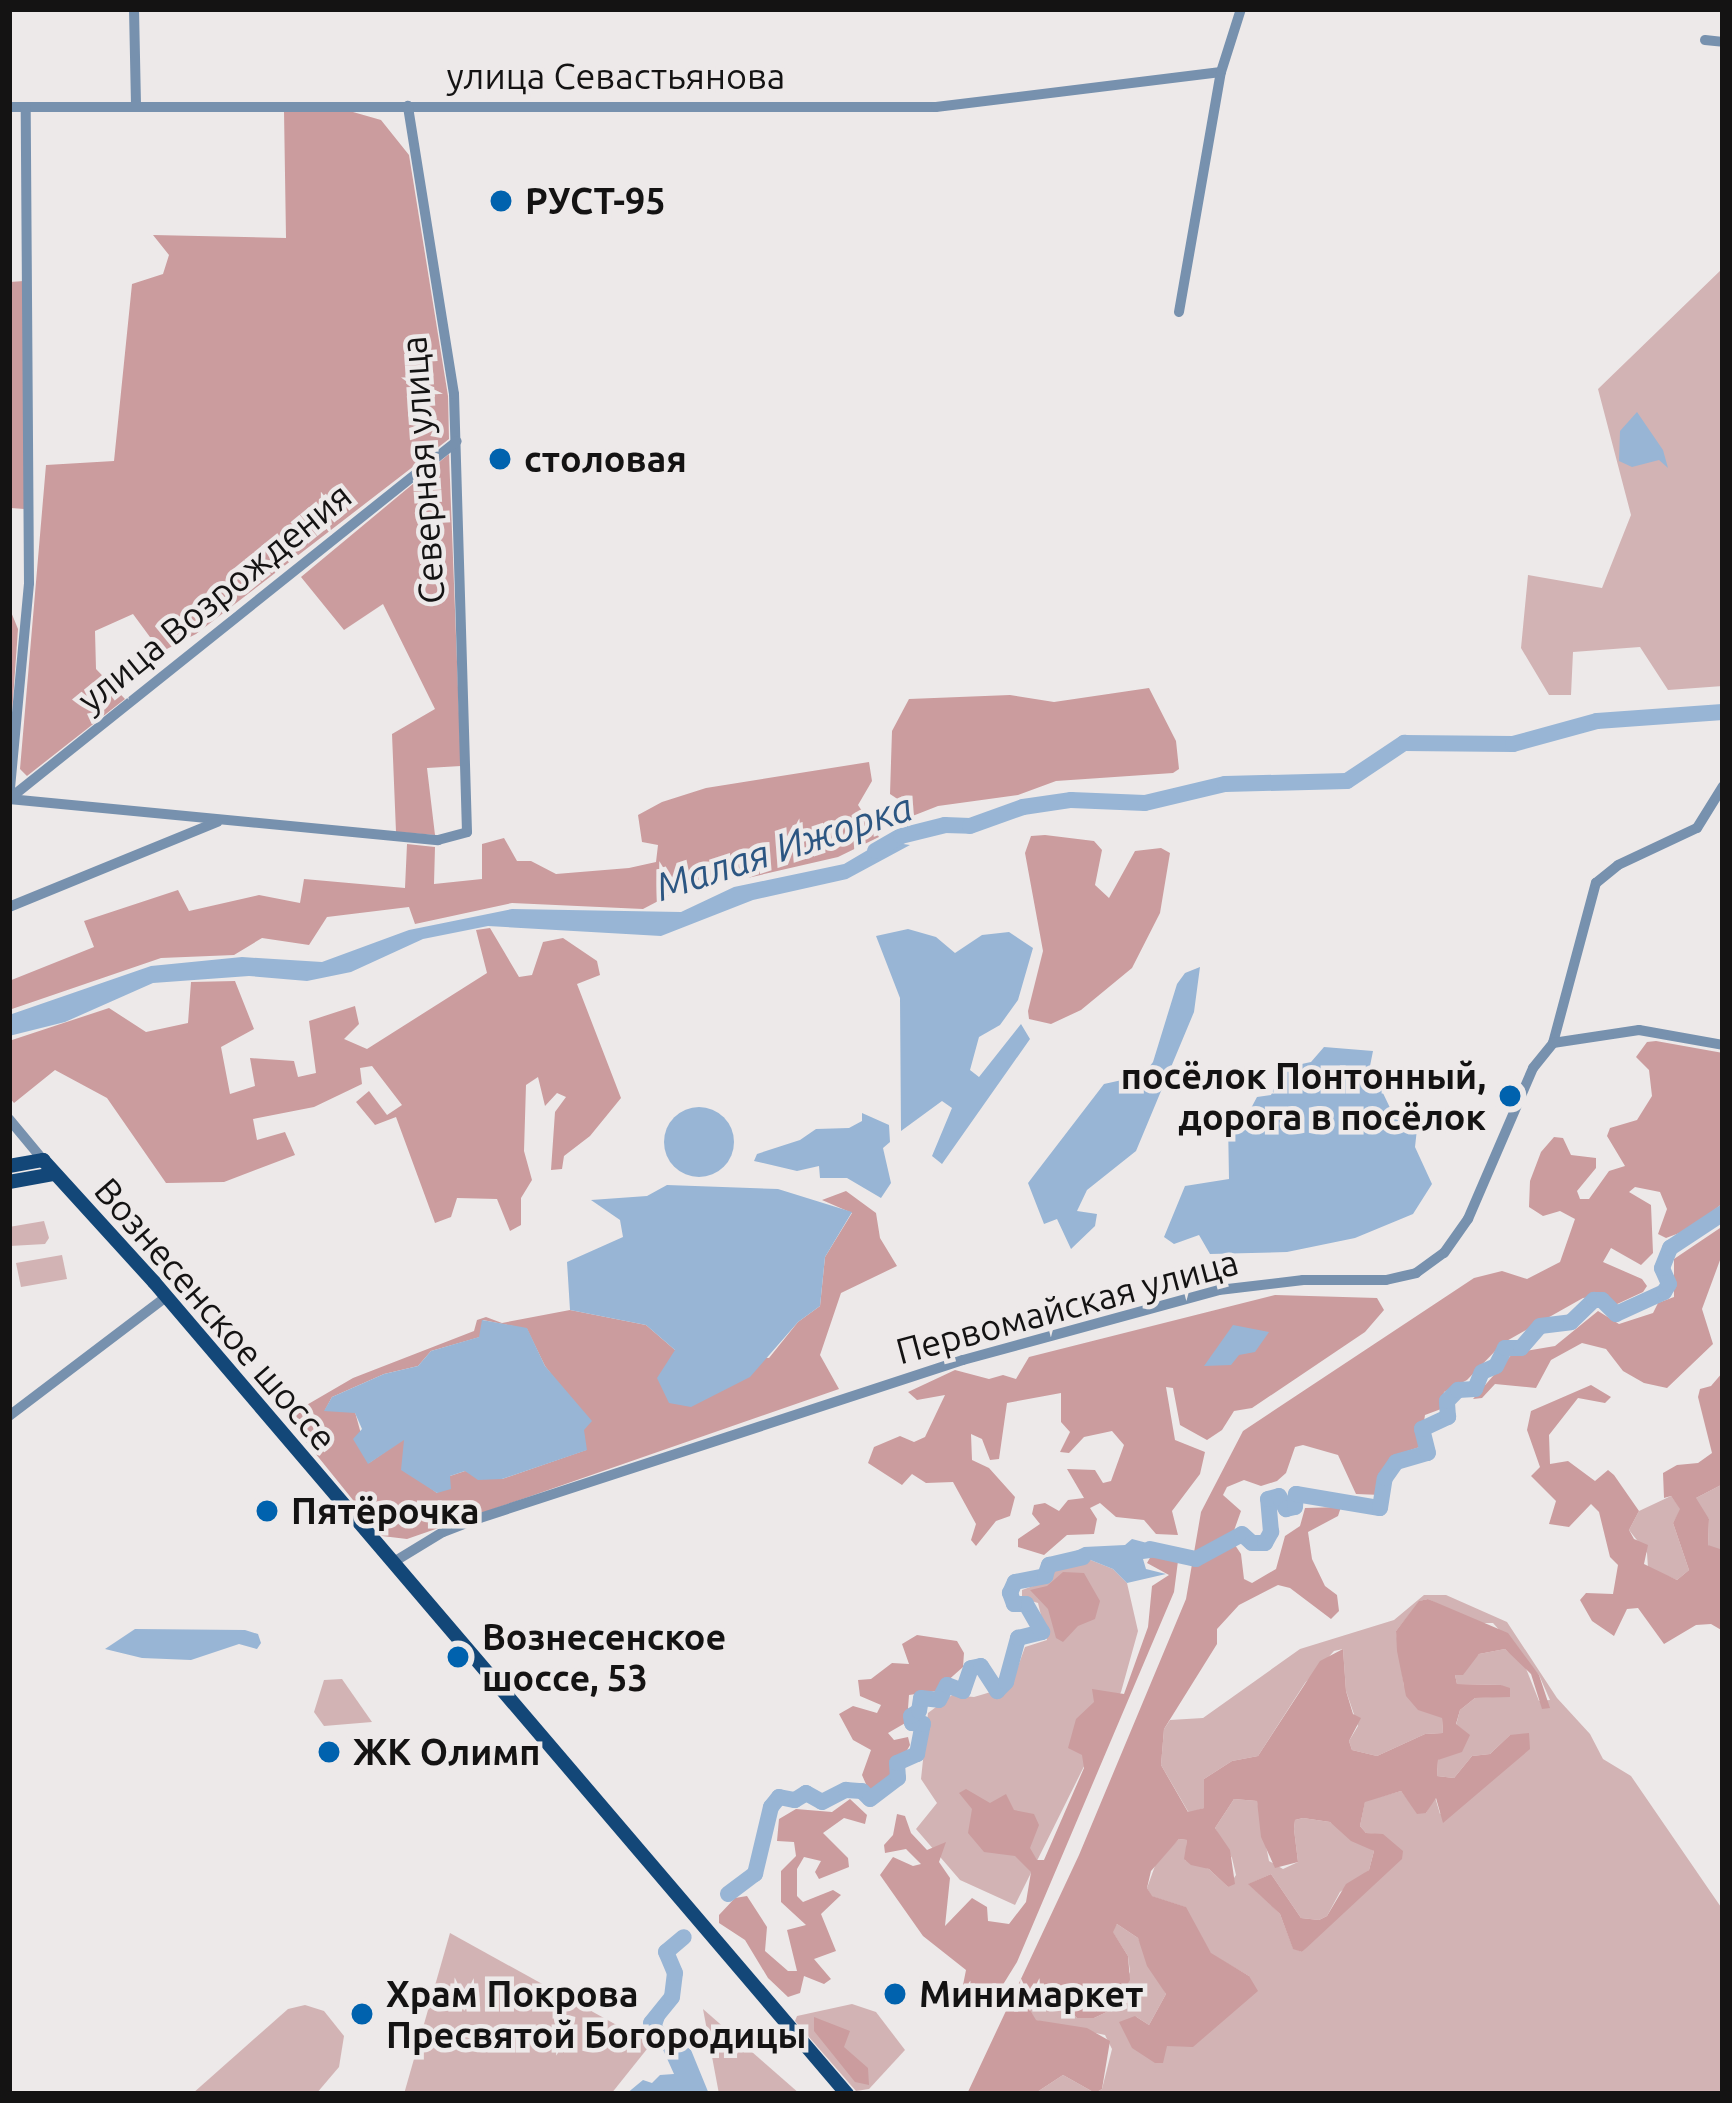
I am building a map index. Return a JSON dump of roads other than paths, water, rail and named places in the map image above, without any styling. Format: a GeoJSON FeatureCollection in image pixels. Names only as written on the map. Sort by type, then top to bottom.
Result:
{"type":"FeatureCollection","features":[{"type":"Feature","properties":{"kind":"main road","name":"Вознесенское шоссе"},"geometry":{"type":"LineString","coordinates":[[43,1160],[166,1297],[847,2094]]}},
{"type":"Feature","properties":{"kind":"main road"},"geometry":{"type":"LineString","coordinates":[[9,1166],[43,1160]]}},
{"type":"Feature","properties":{"kind":"main road"},"geometry":{"type":"LineString","coordinates":[[9,1182],[54,1174]]}},
{"type":"Feature","properties":{"kind":"street"},"geometry":{"type":"LineString","coordinates":[[134,9],[136,105]]}},
{"type":"Feature","properties":{"kind":"street"},"geometry":{"type":"LineString","coordinates":[[1179,312],[1221,72],[1241,9]]}},
{"type":"Feature","properties":{"kind":"street"},"geometry":{"type":"LineString","coordinates":[[1706,40],[1723,42]]}},
{"type":"Feature","properties":{"kind":"street","name":"улица Севастьянова"},"geometry":{"type":"LineString","coordinates":[[9,107],[936,106],[1221,72]]}},
{"type":"Feature","properties":{"kind":"street","name":"Северная улица"},"geometry":{"type":"LineString","coordinates":[[220,820],[438,840],[467,832],[457,441],[408,106]]}},
{"type":"Feature","properties":{"kind":"street"},"geometry":{"type":"LineString","coordinates":[[26,107],[29,583],[9,800],[220,820]]}},
{"type":"Feature","properties":{"kind":"street","name":"улица Возрождения"},"geometry":{"type":"LineString","coordinates":[[9,800],[457,441]]}},
{"type":"Feature","properties":{"kind":"street","name":"Первомайская улица"},"geometry":{"type":"LineString","coordinates":[[392,1563],[443,1532],[477,1519],[963,1360],[1219,1290],[1303,1280],[1386,1280],[1416,1273],[1444,1253],[1468,1219],[1533,1068],[1553,1043],[1596,883],[1618,865],[1697,828],[1723,786]]}},
{"type":"Feature","properties":{"kind":"street"},"geometry":{"type":"LineString","coordinates":[[9,907],[220,820]]}},
{"type":"Feature","properties":{"kind":"street"},"geometry":{"type":"LineString","coordinates":[[1553,1043],[1639,1030],[1723,1045]]}},
{"type":"Feature","properties":{"kind":"street","name":"Вознесенское шоссе"},"geometry":{"type":"LineString","coordinates":[[9,1119],[43,1160]]}},
{"type":"Feature","properties":{"kind":"street"},"geometry":{"type":"LineString","coordinates":[[9,1415],[166,1297]]}},
{"type":"Feature","properties":{"kind":"water"},"geometry":{"type":"Polygon","coordinates":[[[1637,412],[1663,450],[1668,468],[1659,460],[1632,467],[1619,461],[1620,431],[1637,412]]]}},
{"type":"Feature","properties":{"kind":"water"},"geometry":{"type":"Polygon","coordinates":[[[883,841],[910,845],[847,879],[753,900],[661,936],[488,926],[423,939],[351,972],[307,981],[249,976],[153,983],[65,1022],[9,1036],[9,1015],[151,966],[242,957],[322,962],[409,930],[512,909],[681,912],[734,887],[844,864],[883,841]]]}},
{"type":"Feature","properties":{"kind":"water"},"geometry":{"type":"Polygon","coordinates":[[[908,929],[936,937],[955,953],[982,935],[1009,932],[1033,948],[1018,1000],[1000,1025],[979,1037],[970,1070],[979,1077],[1021,1024],[1030,1039],[942,1164],[932,1156],[952,1108],[942,1101],[901,1131],[900,998],[876,936],[908,929]]]}},
{"type":"Feature","properties":{"kind":"water"},"geometry":{"type":"Polygon","coordinates":[[[1200,967],[1194,1012],[1136,1151],[1087,1190],[1077,1211],[1097,1214],[1095,1226],[1071,1249],[1057,1219],[1044,1224],[1028,1183],[1104,1084],[1122,1080],[1132,1090],[1153,1062],[1177,984],[1185,973],[1200,967]]]}},
{"type":"Feature","properties":{"kind":"water"},"geometry":{"type":"Polygon","coordinates":[[[1324,1047],[1373,1051],[1370,1066],[1393,1114],[1418,1120],[1415,1147],[1432,1184],[1413,1214],[1355,1238],[1287,1252],[1210,1254],[1199,1235],[1174,1244],[1164,1237],[1185,1186],[1229,1179],[1228,1122],[1249,1112],[1257,1097],[1271,1095],[1283,1068],[1311,1062],[1324,1047]]]}},
{"type":"Feature","properties":{"kind":"water"},"geometry":{"type":"Polygon","coordinates":[[[699,1107],[724,1117],[734,1142],[724,1167],[699,1177],[674,1167],[664,1142],[674,1117],[699,1107]]]}},
{"type":"Feature","properties":{"kind":"water"},"geometry":{"type":"Polygon","coordinates":[[[862,1113],[889,1125],[890,1142],[883,1148],[891,1183],[881,1198],[847,1178],[820,1178],[819,1166],[797,1171],[754,1161],[757,1154],[800,1140],[816,1129],[849,1128],[862,1121],[862,1113]]]}},
{"type":"Feature","properties":{"kind":"water"},"geometry":{"type":"Polygon","coordinates":[[[667,1185],[778,1189],[852,1212],[825,1257],[820,1306],[798,1322],[750,1377],[691,1407],[669,1403],[657,1378],[675,1350],[646,1325],[570,1310],[567,1262],[623,1237],[620,1220],[591,1200],[647,1196],[667,1185]]]}},
{"type":"Feature","properties":{"kind":"water"},"geometry":{"type":"Polygon","coordinates":[[[482,1320],[527,1328],[545,1366],[592,1421],[584,1430],[587,1450],[502,1479],[478,1480],[465,1471],[450,1476],[451,1489],[437,1493],[401,1470],[404,1440],[368,1464],[353,1439],[362,1429],[355,1413],[324,1411],[332,1397],[384,1374],[418,1366],[431,1351],[479,1337],[482,1320]]]}},
{"type":"Feature","properties":{"kind":"water"},"geometry":{"type":"Polygon","coordinates":[[[1233,1325],[1269,1332],[1255,1352],[1239,1355],[1231,1365],[1204,1366],[1233,1325]]]}},
{"type":"Feature","properties":{"kind":"water"},"geometry":{"type":"Polygon","coordinates":[[[1132,1539],[1170,1549],[1166,1556],[1143,1559],[1146,1569],[1166,1574],[1127,1583],[1113,1569],[1088,1559],[1065,1566],[1064,1557],[1084,1547],[1125,1545],[1132,1539]]]}},
{"type":"Feature","properties":{"kind":"water"},"geometry":{"type":"Polygon","coordinates":[[[135,1629],[245,1630],[258,1634],[261,1643],[257,1649],[239,1644],[191,1660],[142,1658],[105,1649],[135,1629]]]}},
{"type":"Feature","properties":{"kind":"water"},"geometry":{"type":"Polygon","coordinates":[[[672,1997],[662,2026],[691,2050],[709,2094],[626,2094],[643,2080],[652,2083],[660,2075],[674,2074],[651,2023],[672,1997]]]}},
{"type":"Feature","properties":{"kind":"waterway","name":"Малая Ижорка"},"geometry":{"type":"LineString","coordinates":[[875,851],[901,836],[945,825],[970,826],[1023,807],[1071,800],[1145,803],[1225,784],[1347,781],[1404,743],[1513,744],[1597,721],[1723,712]]}},
{"type":"Feature","properties":{"kind":"waterway"},"geometry":{"type":"LineString","coordinates":[[1150,1549],[1196,1559],[1242,1534],[1252,1543],[1265,1543],[1271,1532],[1268,1499],[1279,1496],[1286,1509],[1295,1507],[1296,1494],[1380,1508],[1385,1478],[1396,1462],[1428,1453],[1422,1429],[1448,1417],[1447,1401],[1458,1390],[1475,1389],[1482,1372],[1496,1366],[1505,1348],[1521,1348],[1540,1326],[1571,1322],[1594,1300],[1602,1300],[1616,1314],[1664,1292],[1669,1284],[1662,1268],[1670,1248],[1723,1213]]}},
{"type":"Feature","properties":{"kind":"waterway"},"geometry":{"type":"LineString","coordinates":[[728,1894],[755,1874],[771,1807],[779,1797],[795,1800],[806,1793],[822,1802],[846,1790],[862,1791],[870,1799],[898,1778],[897,1763],[917,1754],[923,1724],[912,1723],[911,1716],[919,1711],[921,1698],[939,1700],[947,1685],[963,1691],[971,1668],[981,1666],[997,1691],[1006,1682],[1018,1638],[1042,1632],[1026,1604],[1014,1604],[1010,1593],[1015,1582],[1045,1576],[1049,1565],[1083,1557]]}},
{"type":"Feature","properties":{"kind":"waterway"},"geometry":{"type":"LineString","coordinates":[[664,2041],[651,2023],[672,1997],[675,1973],[666,1952],[684,1937]]}},
{"type":"Feature","properties":{"kind":"place","name":"РУСТ-95"},"geometry":{"type":"Point","coordinates":[501,201]}},
{"type":"Feature","properties":{"kind":"place","name":"столовая"},"geometry":{"type":"Point","coordinates":[500,459]}},
{"type":"Feature","properties":{"kind":"place","name":"посёлок Понтонный, дорога в посёлок"},"geometry":{"type":"Point","coordinates":[1510,1096]}},
{"type":"Feature","properties":{"kind":"place","name":"Пятёрочка"},"geometry":{"type":"Point","coordinates":[267,1511]}},
{"type":"Feature","properties":{"kind":"place","name":"Вознесенское шоссе, 53"},"geometry":{"type":"Point","coordinates":[458,1657]}},
{"type":"Feature","properties":{"kind":"place","name":"ЖК Олимп"},"geometry":{"type":"Point","coordinates":[329,1752]}},
{"type":"Feature","properties":{"kind":"place","name":"Минимаркет"},"geometry":{"type":"Point","coordinates":[895,1994]}},
{"type":"Feature","properties":{"kind":"place","name":"Храм Покрова Пресвятой Богородицы"},"geometry":{"type":"Point","coordinates":[362,2014]}}]}
